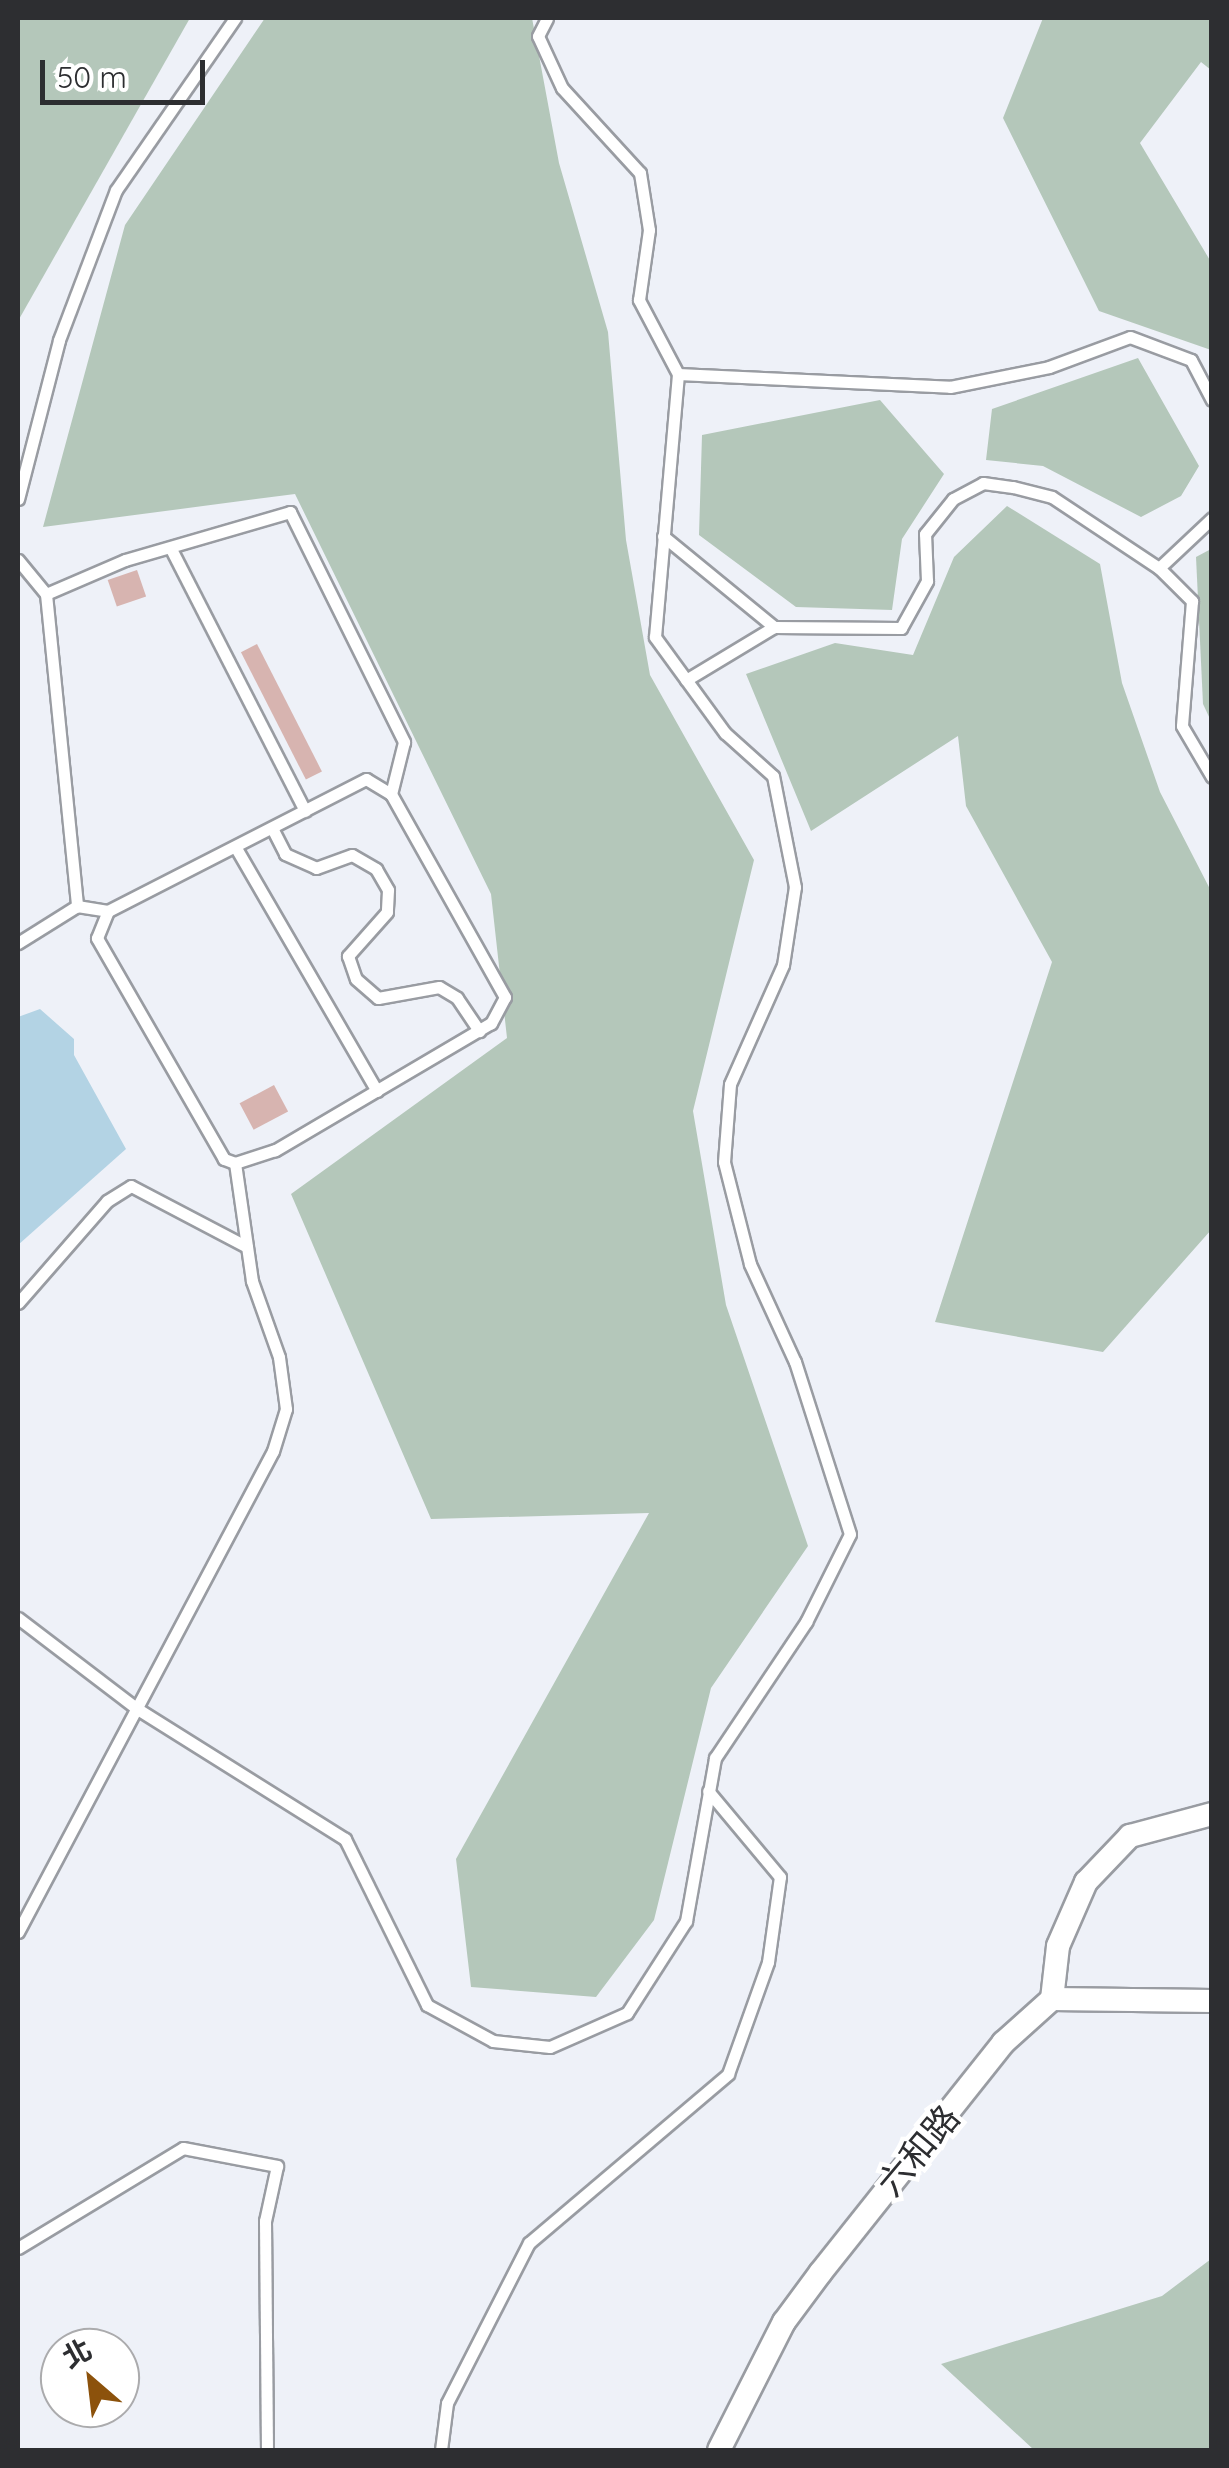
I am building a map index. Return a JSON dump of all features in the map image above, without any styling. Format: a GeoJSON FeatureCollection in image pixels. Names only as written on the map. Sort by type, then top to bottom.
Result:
{"type":"FeatureCollection","features":[{"type":"Feature","properties":{"kind":"street"},"geometry":{"type":"LineString","coordinates":[[1212,1814],[1130,1836],[1086,1882],[1058,1946],[1052,1999],[1212,2000]]}},
{"type":"Feature","properties":{"kind":"street","name":"六和路"},"geometry":{"type":"LineString","coordinates":[[720,2450],[802,2297],[1003,2044],[1052,1999]]}},
{"type":"Feature","properties":{"kind":"lane"},"geometry":{"type":"LineString","coordinates":[[18,498],[59,340],[116,190],[235,18]]}},
{"type":"Feature","properties":{"kind":"lane"},"geometry":{"type":"LineString","coordinates":[[18,1618],[136,1708],[346,1839],[426,2004],[493,2041],[550,2046],[627,2013],[686,1920],[703,1858],[708,1791],[715,1758],[806,1622],[850,1534],[795,1362],[750,1264],[724,1162],[730,1084],[783,966],[792,868],[773,776],[725,733],[656,637],[678,374],[639,300],[649,230],[640,173],[562,88],[538,36],[547,18]]}},
{"type":"Feature","properties":{"kind":"lane"},"geometry":{"type":"LineString","coordinates":[[678,374],[950,387],[1049,367],[1130,337],[1192,360],[1212,400]]}},
{"type":"Feature","properties":{"kind":"lane"},"geometry":{"type":"LineString","coordinates":[[686,680],[774,627],[901,628],[928,581],[926,534],[953,499],[983,483],[1052,497],[1158,568],[1192,601],[1182,726],[1212,776]]}},
{"type":"Feature","properties":{"kind":"lane"},"geometry":{"type":"LineString","coordinates":[[46,594],[125,560],[172,551],[290,512],[404,742],[391,794]]}},
{"type":"Feature","properties":{"kind":"lane"},"geometry":{"type":"LineString","coordinates":[[1158,568],[1212,518]]}},
{"type":"Feature","properties":{"kind":"lane"},"geometry":{"type":"LineString","coordinates":[[663,536],[774,627]]}},
{"type":"Feature","properties":{"kind":"lane"},"geometry":{"type":"LineString","coordinates":[[172,551],[305,811]]}},
{"type":"Feature","properties":{"kind":"lane"},"geometry":{"type":"LineString","coordinates":[[18,560],[46,594],[76,906]]}},
{"type":"Feature","properties":{"kind":"lane"},"geometry":{"type":"LineString","coordinates":[[18,943],[76,906],[108,911],[366,779],[391,794],[506,997],[479,1030],[275,1150],[236,1163],[224,1159],[98,938],[108,911]]}},
{"type":"Feature","properties":{"kind":"lane"},"geometry":{"type":"LineString","coordinates":[[272,828],[285,854],[316,868],[352,855],[376,869],[388,890],[387,912],[348,956],[356,979],[378,998],[439,987],[457,998],[479,1030]]}},
{"type":"Feature","properties":{"kind":"lane"},"geometry":{"type":"LineString","coordinates":[[236,848],[377,1090]]}},
{"type":"Feature","properties":{"kind":"lane"},"geometry":{"type":"LineString","coordinates":[[18,1932],[273,1451],[286,1409],[280,1356],[247,1246],[236,1163]]}},
{"type":"Feature","properties":{"kind":"lane"},"geometry":{"type":"LineString","coordinates":[[18,1303],[107,1201],[131,1186],[247,1246]]}},
{"type":"Feature","properties":{"kind":"lane"},"geometry":{"type":"LineString","coordinates":[[441,2450],[447,2403],[529,2243],[728,2074],[768,1962],[780,1878],[708,1791]]}},
{"type":"Feature","properties":{"kind":"lane"},"geometry":{"type":"LineString","coordinates":[[18,2248],[183,2148],[277,2166],[266,2221],[267,2450]]}},
{"type":"Feature","properties":{"kind":"green space"},"geometry":{"type":"Polygon","coordinates":[[[18,18],[190,18],[18,321],[18,18]]]}},
{"type":"Feature","properties":{"kind":"green space"},"geometry":{"type":"Polygon","coordinates":[[[265,18],[532,18],[559,163],[608,332],[626,540],[650,675],[754,860],[693,1111],[726,1305],[808,1546],[711,1688],[654,1920],[596,1997],[471,1987],[456,1859],[649,1513],[431,1519],[291,1194],[507,1038],[491,894],[295,494],[43,527],[125,225],[265,18]]]}},
{"type":"Feature","properties":{"kind":"green space"},"geometry":{"type":"Polygon","coordinates":[[[1043,18],[1211,18],[1211,70],[1201,62],[1140,143],[1211,262],[1211,350],[1099,311],[1003,118],[1043,18]]]}},
{"type":"Feature","properties":{"kind":"green space"},"geometry":{"type":"Polygon","coordinates":[[[1138,358],[1199,466],[1181,496],[1141,517],[1043,466],[986,460],[992,409],[1138,358]]]}},
{"type":"Feature","properties":{"kind":"green space"},"geometry":{"type":"Polygon","coordinates":[[[880,400],[944,474],[902,539],[892,610],[796,607],[699,535],[702,435],[880,400]]]}},
{"type":"Feature","properties":{"kind":"green space"},"geometry":{"type":"Polygon","coordinates":[[[1007,506],[1100,564],[1122,683],[1160,792],[1211,891],[1211,1230],[1103,1352],[935,1322],[1052,962],[966,806],[958,736],[811,831],[746,674],[835,643],[913,655],[954,557],[1007,506]]]}},
{"type":"Feature","properties":{"kind":"green space"},"geometry":{"type":"Polygon","coordinates":[[[1211,549],[1211,721],[1203,704],[1196,557],[1211,549]]]}},
{"type":"Feature","properties":{"kind":"green space"},"geometry":{"type":"Polygon","coordinates":[[[1211,2259],[1211,2450],[1034,2450],[941,2364],[1162,2296],[1211,2259]]]}},
{"type":"Feature","properties":{"kind":"water"},"geometry":{"type":"Polygon","coordinates":[[[40,1009],[74,1039],[74,1055],[126,1149],[18,1245],[18,1017],[40,1009]]]}},
{"type":"Feature","properties":{"kind":"building"},"geometry":{"type":"Polygon","coordinates":[[[137,570],[146,596],[117,607],[108,580],[137,570]]]}},
{"type":"Feature","properties":{"kind":"building"},"geometry":{"type":"Polygon","coordinates":[[[257,644],[322,771],[306,780],[241,652],[257,644]]]}},
{"type":"Feature","properties":{"kind":"building"},"geometry":{"type":"Polygon","coordinates":[[[274,1085],[288,1111],[254,1130],[240,1103],[274,1085]]]}}]}
